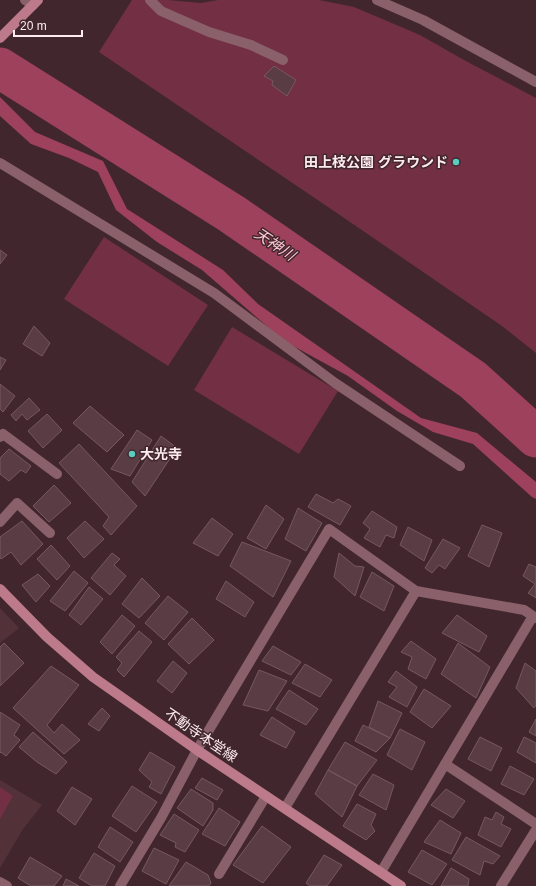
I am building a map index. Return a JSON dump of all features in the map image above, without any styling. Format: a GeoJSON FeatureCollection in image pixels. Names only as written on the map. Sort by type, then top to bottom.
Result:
{"type":"FeatureCollection","features":[{"type":"Feature","properties":{"kind":"main road"},"geometry":{"type":"LineString","coordinates":[[0,38],[26,12],[32,2]]}},
{"type":"Feature","properties":{"kind":"main road","name":"不動寺本堂線"},"geometry":{"type":"LineString","coordinates":[[0,589],[46,637],[93,677],[197,750],[401,886]]}},
{"type":"Feature","properties":{"kind":"street"},"geometry":{"type":"LineString","coordinates":[[150,0],[161,11],[209,32],[251,45],[283,60]]}},
{"type":"Feature","properties":{"kind":"street"},"geometry":{"type":"LineString","coordinates":[[377,0],[423,20],[536,82]]}},
{"type":"Feature","properties":{"kind":"street"},"geometry":{"type":"LineString","coordinates":[[0,163],[214,293],[335,383],[460,466]]}},
{"type":"Feature","properties":{"kind":"street"},"geometry":{"type":"LineString","coordinates":[[0,437],[3,434],[57,474]]}},
{"type":"Feature","properties":{"kind":"street"},"geometry":{"type":"LineString","coordinates":[[0,522],[17,503],[50,533]]}},
{"type":"Feature","properties":{"kind":"street"},"geometry":{"type":"LineString","coordinates":[[120,886],[161,818],[197,750],[328,529],[416,591],[524,610],[535,617],[381,872]]}},
{"type":"Feature","properties":{"kind":"street"},"geometry":{"type":"LineString","coordinates":[[285,808],[416,591]]}},
{"type":"Feature","properties":{"kind":"street"},"geometry":{"type":"LineString","coordinates":[[445,764],[536,824]]}},
{"type":"Feature","properties":{"kind":"street"},"geometry":{"type":"LineString","coordinates":[[219,874],[266,796]]}},
{"type":"Feature","properties":{"kind":"street"},"geometry":{"type":"LineString","coordinates":[[502,886],[536,830]]}},
{"type":"Feature","properties":{"kind":"street"},"geometry":{"type":"LineString","coordinates":[[0,882],[7,886]]}},
{"type":"Feature","properties":{"kind":"shaded area"},"geometry":{"type":"Polygon","coordinates":[[[132,0],[168,0],[201,3],[218,0],[319,0],[354,7],[420,35],[536,98],[536,353],[502,326],[99,52],[132,0]]]}},
{"type":"Feature","properties":{"kind":"shaded area"},"geometry":{"type":"Polygon","coordinates":[[[0,97],[35,132],[103,161],[127,209],[223,270],[258,304],[421,418],[477,433],[536,482],[536,499],[473,444],[433,432],[397,411],[348,376],[284,341],[202,270],[157,242],[116,210],[98,172],[69,158],[31,144],[0,116],[0,97]]]}},
{"type":"Feature","properties":{"kind":"shaded area"},"geometry":{"type":"Polygon","coordinates":[[[104,237],[208,305],[168,366],[64,299],[104,237]]]}},
{"type":"Feature","properties":{"kind":"shaded area"},"geometry":{"type":"Polygon","coordinates":[[[232,327],[338,391],[299,454],[194,390],[232,327]]]}},
{"type":"Feature","properties":{"kind":"shaded area"},"geometry":{"type":"Polygon","coordinates":[[[0,608],[19,628],[0,643],[0,608]]]}},
{"type":"Feature","properties":{"kind":"shaded area"},"geometry":{"type":"Polygon","coordinates":[[[0,780],[42,805],[23,829],[0,868],[0,780]]]}},
{"type":"Feature","properties":{"kind":"shaded area"},"geometry":{"type":"Polygon","coordinates":[[[0,787],[13,796],[0,819],[0,787]]]}},
{"type":"Feature","properties":{"kind":"building"},"geometry":{"type":"Polygon","coordinates":[[[274,66],[296,80],[287,96],[272,85],[273,81],[264,76],[274,66]]]}},
{"type":"Feature","properties":{"kind":"building"},"geometry":{"type":"Polygon","coordinates":[[[0,250],[7,255],[0,264],[0,250]]]}},
{"type":"Feature","properties":{"kind":"building"},"geometry":{"type":"Polygon","coordinates":[[[34,326],[50,343],[42,356],[23,344],[34,326]]]}},
{"type":"Feature","properties":{"kind":"building"},"geometry":{"type":"Polygon","coordinates":[[[0,357],[6,360],[0,370],[0,357]]]}},
{"type":"Feature","properties":{"kind":"building"},"geometry":{"type":"Polygon","coordinates":[[[0,384],[15,396],[3,412],[0,409],[0,384]]]}},
{"type":"Feature","properties":{"kind":"building"},"geometry":{"type":"Polygon","coordinates":[[[29,398],[40,410],[27,420],[22,414],[16,421],[11,415],[29,398]]]}},
{"type":"Feature","properties":{"kind":"building"},"geometry":{"type":"Polygon","coordinates":[[[90,406],[124,435],[107,452],[73,423],[90,406]]]}},
{"type":"Feature","properties":{"kind":"building"},"geometry":{"type":"Polygon","coordinates":[[[47,414],[62,430],[43,448],[28,431],[47,414]]]}},
{"type":"Feature","properties":{"kind":"building","name":"大光寺"},"geometry":{"type":"Polygon","coordinates":[[[137,430],[152,440],[130,476],[111,469],[137,430]]]}},
{"type":"Feature","properties":{"kind":"building"},"geometry":{"type":"Polygon","coordinates":[[[161,436],[177,448],[145,496],[132,482],[161,436]]]}},
{"type":"Feature","properties":{"kind":"building"},"geometry":{"type":"Polygon","coordinates":[[[79,444],[137,506],[111,535],[103,526],[109,517],[59,463],[79,444]]]}},
{"type":"Feature","properties":{"kind":"building"},"geometry":{"type":"Polygon","coordinates":[[[9,449],[31,466],[26,473],[21,470],[9,481],[0,474],[0,458],[9,449]]]}},
{"type":"Feature","properties":{"kind":"building"},"geometry":{"type":"Polygon","coordinates":[[[54,485],[71,503],[49,522],[33,506],[54,485]]]}},
{"type":"Feature","properties":{"kind":"building"},"geometry":{"type":"Polygon","coordinates":[[[316,494],[333,503],[338,499],[351,506],[340,525],[308,507],[316,494]]]}},
{"type":"Feature","properties":{"kind":"building"},"geometry":{"type":"Polygon","coordinates":[[[266,505],[284,519],[266,549],[247,538],[266,505]]]}},
{"type":"Feature","properties":{"kind":"building"},"geometry":{"type":"Polygon","coordinates":[[[298,508],[322,523],[306,551],[285,539],[298,508]]]}},
{"type":"Feature","properties":{"kind":"building"},"geometry":{"type":"Polygon","coordinates":[[[372,511],[397,527],[394,538],[386,535],[380,547],[364,538],[370,529],[363,523],[372,511]]]}},
{"type":"Feature","properties":{"kind":"building"},"geometry":{"type":"Polygon","coordinates":[[[212,518],[233,534],[218,556],[193,543],[212,518]]]}},
{"type":"Feature","properties":{"kind":"building"},"geometry":{"type":"Polygon","coordinates":[[[22,521],[43,544],[21,565],[11,552],[1,559],[0,537],[22,521]]]}},
{"type":"Feature","properties":{"kind":"building"},"geometry":{"type":"Polygon","coordinates":[[[85,521],[104,539],[84,558],[67,538],[85,521]]]}},
{"type":"Feature","properties":{"kind":"building"},"geometry":{"type":"Polygon","coordinates":[[[482,525],[502,533],[489,567],[468,556],[482,525]]]}},
{"type":"Feature","properties":{"kind":"building"},"geometry":{"type":"Polygon","coordinates":[[[408,527],[432,540],[424,561],[400,545],[408,527]]]}},
{"type":"Feature","properties":{"kind":"building"},"geometry":{"type":"Polygon","coordinates":[[[443,539],[460,548],[445,569],[439,565],[432,573],[425,568],[443,539]]]}},
{"type":"Feature","properties":{"kind":"building"},"geometry":{"type":"Polygon","coordinates":[[[242,542],[291,561],[273,597],[230,566],[242,542]]]}},
{"type":"Feature","properties":{"kind":"building"},"geometry":{"type":"Polygon","coordinates":[[[51,545],[70,566],[57,580],[37,559],[51,545]]]}},
{"type":"Feature","properties":{"kind":"building"},"geometry":{"type":"Polygon","coordinates":[[[112,553],[120,559],[114,565],[126,576],[110,595],[91,578],[112,553]]]}},
{"type":"Feature","properties":{"kind":"building"},"geometry":{"type":"Polygon","coordinates":[[[339,553],[355,566],[364,567],[355,596],[334,577],[339,553]]]}},
{"type":"Feature","properties":{"kind":"building"},"geometry":{"type":"Polygon","coordinates":[[[529,564],[536,567],[536,598],[528,593],[535,584],[523,576],[529,564]]]}},
{"type":"Feature","properties":{"kind":"building"},"geometry":{"type":"Polygon","coordinates":[[[74,571],[88,583],[65,611],[50,601],[74,571]]]}},
{"type":"Feature","properties":{"kind":"building"},"geometry":{"type":"Polygon","coordinates":[[[372,572],[394,586],[384,611],[360,597],[372,572]]]}},
{"type":"Feature","properties":{"kind":"building"},"geometry":{"type":"Polygon","coordinates":[[[38,574],[50,586],[36,602],[22,585],[38,574]]]}},
{"type":"Feature","properties":{"kind":"building"},"geometry":{"type":"Polygon","coordinates":[[[142,578],[160,596],[139,618],[122,604],[142,578]]]}},
{"type":"Feature","properties":{"kind":"building"},"geometry":{"type":"Polygon","coordinates":[[[226,581],[254,602],[245,617],[216,599],[226,581]]]}},
{"type":"Feature","properties":{"kind":"building"},"geometry":{"type":"Polygon","coordinates":[[[89,587],[103,599],[81,625],[69,615],[89,587]]]}},
{"type":"Feature","properties":{"kind":"building"},"geometry":{"type":"Polygon","coordinates":[[[168,596],[188,612],[164,640],[145,623],[168,596]]]}},
{"type":"Feature","properties":{"kind":"building"},"geometry":{"type":"Polygon","coordinates":[[[122,615],[135,626],[112,654],[100,642],[122,615]]]}},
{"type":"Feature","properties":{"kind":"building"},"geometry":{"type":"Polygon","coordinates":[[[457,615],[487,636],[479,652],[442,633],[457,615]]]}},
{"type":"Feature","properties":{"kind":"building"},"geometry":{"type":"Polygon","coordinates":[[[192,618],[214,640],[189,664],[168,644],[192,618]]]}},
{"type":"Feature","properties":{"kind":"building"},"geometry":{"type":"Polygon","coordinates":[[[139,631],[152,642],[124,677],[117,670],[122,663],[116,657],[139,631]]]}},
{"type":"Feature","properties":{"kind":"building"},"geometry":{"type":"Polygon","coordinates":[[[411,641],[436,659],[426,679],[408,669],[412,657],[401,652],[411,641]]]}},
{"type":"Feature","properties":{"kind":"building"},"geometry":{"type":"Polygon","coordinates":[[[4,643],[24,663],[0,686],[0,647],[4,643]]]}},
{"type":"Feature","properties":{"kind":"building"},"geometry":{"type":"Polygon","coordinates":[[[458,643],[490,667],[476,698],[441,674],[458,643]]]}},
{"type":"Feature","properties":{"kind":"building"},"geometry":{"type":"Polygon","coordinates":[[[273,646],[301,662],[291,675],[262,661],[273,646]]]}},
{"type":"Feature","properties":{"kind":"building"},"geometry":{"type":"Polygon","coordinates":[[[173,661],[187,673],[172,693],[157,681],[173,661]]]}},
{"type":"Feature","properties":{"kind":"building"},"geometry":{"type":"Polygon","coordinates":[[[525,663],[536,671],[536,705],[534,708],[516,688],[525,663]]]}},
{"type":"Feature","properties":{"kind":"building"},"geometry":{"type":"Polygon","coordinates":[[[305,664],[332,680],[320,697],[292,683],[305,664]]]}},
{"type":"Feature","properties":{"kind":"building"},"geometry":{"type":"Polygon","coordinates":[[[51,666],[79,685],[47,725],[54,733],[62,724],[80,740],[64,754],[13,708],[51,666]]]}},
{"type":"Feature","properties":{"kind":"building"},"geometry":{"type":"Polygon","coordinates":[[[259,670],[287,681],[268,711],[243,705],[259,670]]]}},
{"type":"Feature","properties":{"kind":"building"},"geometry":{"type":"Polygon","coordinates":[[[396,671],[417,687],[407,707],[389,697],[397,687],[388,682],[396,671]]]}},
{"type":"Feature","properties":{"kind":"building"},"geometry":{"type":"Polygon","coordinates":[[[424,689],[451,706],[432,728],[410,712],[424,689]]]}},
{"type":"Feature","properties":{"kind":"building"},"geometry":{"type":"Polygon","coordinates":[[[289,690],[318,709],[306,725],[276,709],[289,690]]]}},
{"type":"Feature","properties":{"kind":"building"},"geometry":{"type":"Polygon","coordinates":[[[378,701],[402,713],[390,738],[369,727],[378,701]]]}},
{"type":"Feature","properties":{"kind":"building"},"geometry":{"type":"Polygon","coordinates":[[[102,708],[110,716],[99,731],[88,724],[102,708]]]}},
{"type":"Feature","properties":{"kind":"building"},"geometry":{"type":"Polygon","coordinates":[[[0,712],[20,725],[14,735],[20,740],[6,756],[1,752],[0,753],[0,712]]]}},
{"type":"Feature","properties":{"kind":"building"},"geometry":{"type":"Polygon","coordinates":[[[272,717],[295,732],[286,748],[260,735],[272,717]]]}},
{"type":"Feature","properties":{"kind":"building"},"geometry":{"type":"Polygon","coordinates":[[[536,719],[536,736],[529,732],[536,719]]]}},
{"type":"Feature","properties":{"kind":"building"},"geometry":{"type":"Polygon","coordinates":[[[363,725],[390,738],[376,752],[355,741],[363,725]]]}},
{"type":"Feature","properties":{"kind":"building"},"geometry":{"type":"Polygon","coordinates":[[[400,729],[425,742],[412,770],[387,755],[400,729]]]}},
{"type":"Feature","properties":{"kind":"building"},"geometry":{"type":"Polygon","coordinates":[[[33,732],[67,762],[56,774],[37,762],[19,747],[33,732]]]}},
{"type":"Feature","properties":{"kind":"building"},"geometry":{"type":"Polygon","coordinates":[[[480,737],[502,748],[491,771],[468,759],[480,737]]]}},
{"type":"Feature","properties":{"kind":"building"},"geometry":{"type":"Polygon","coordinates":[[[524,737],[536,743],[536,763],[517,752],[524,737]]]}},
{"type":"Feature","properties":{"kind":"building"},"geometry":{"type":"Polygon","coordinates":[[[345,742],[377,760],[357,786],[328,770],[345,742]]]}},
{"type":"Feature","properties":{"kind":"building"},"geometry":{"type":"Polygon","coordinates":[[[150,752],[175,767],[161,794],[149,787],[152,782],[139,770],[150,752]]]}},
{"type":"Feature","properties":{"kind":"building"},"geometry":{"type":"Polygon","coordinates":[[[510,766],[534,779],[524,795],[501,784],[510,766]]]}},
{"type":"Feature","properties":{"kind":"building"},"geometry":{"type":"Polygon","coordinates":[[[328,770],[357,786],[342,817],[315,794],[328,770]]]}},
{"type":"Feature","properties":{"kind":"building"},"geometry":{"type":"Polygon","coordinates":[[[373,774],[394,785],[386,810],[359,795],[373,774]]]}},
{"type":"Feature","properties":{"kind":"building"},"geometry":{"type":"Polygon","coordinates":[[[202,778],[223,790],[217,800],[195,788],[202,778]]]}},
{"type":"Feature","properties":{"kind":"building"},"geometry":{"type":"Polygon","coordinates":[[[132,786],[157,802],[136,832],[112,816],[132,786]]]}},
{"type":"Feature","properties":{"kind":"building"},"geometry":{"type":"Polygon","coordinates":[[[72,787],[92,799],[75,825],[57,811],[72,787]]]}},
{"type":"Feature","properties":{"kind":"building"},"geometry":{"type":"Polygon","coordinates":[[[191,789],[213,803],[213,810],[203,826],[177,808],[191,789]]]}},
{"type":"Feature","properties":{"kind":"building"},"geometry":{"type":"Polygon","coordinates":[[[446,789],[465,801],[453,818],[431,805],[446,789]]]}},
{"type":"Feature","properties":{"kind":"building"},"geometry":{"type":"Polygon","coordinates":[[[357,804],[376,814],[371,825],[375,831],[366,840],[343,826],[357,804]]]}},
{"type":"Feature","properties":{"kind":"building"},"geometry":{"type":"Polygon","coordinates":[[[219,808],[240,822],[225,846],[202,834],[219,808]]]}},
{"type":"Feature","properties":{"kind":"building"},"geometry":{"type":"Polygon","coordinates":[[[496,812],[504,817],[501,824],[511,829],[501,847],[478,835],[485,817],[492,820],[496,812]]]}},
{"type":"Feature","properties":{"kind":"building"},"geometry":{"type":"Polygon","coordinates":[[[174,814],[199,830],[185,852],[175,847],[176,843],[160,835],[174,814]]]}},
{"type":"Feature","properties":{"kind":"building"},"geometry":{"type":"Polygon","coordinates":[[[440,820],[461,833],[451,854],[424,842],[440,820]]]}},
{"type":"Feature","properties":{"kind":"building"},"geometry":{"type":"Polygon","coordinates":[[[262,826],[291,847],[263,883],[233,865],[262,826]]]}},
{"type":"Feature","properties":{"kind":"building"},"geometry":{"type":"Polygon","coordinates":[[[110,827],[133,842],[120,862],[98,847],[110,827]]]}},
{"type":"Feature","properties":{"kind":"building"},"geometry":{"type":"Polygon","coordinates":[[[466,837],[500,856],[493,864],[484,861],[480,875],[452,860],[466,837]]]}},
{"type":"Feature","properties":{"kind":"building"},"geometry":{"type":"Polygon","coordinates":[[[154,848],[179,860],[166,884],[142,871],[154,848]]]}},
{"type":"Feature","properties":{"kind":"building"},"geometry":{"type":"Polygon","coordinates":[[[422,850],[447,864],[432,885],[408,872],[422,850]]]}},
{"type":"Feature","properties":{"kind":"building"},"geometry":{"type":"Polygon","coordinates":[[[94,853],[115,866],[105,886],[92,886],[79,878],[94,853]]]}},
{"type":"Feature","properties":{"kind":"building"},"geometry":{"type":"Polygon","coordinates":[[[324,855],[342,865],[327,886],[310,886],[306,883],[324,855]]]}},
{"type":"Feature","properties":{"kind":"building"},"geometry":{"type":"Polygon","coordinates":[[[30,857],[62,876],[54,886],[31,886],[18,878],[30,857]]]}},
{"type":"Feature","properties":{"kind":"building"},"geometry":{"type":"Polygon","coordinates":[[[186,862],[208,875],[211,883],[209,886],[169,886],[186,862]]]}},
{"type":"Feature","properties":{"kind":"building"},"geometry":{"type":"Polygon","coordinates":[[[451,868],[469,879],[468,886],[441,886],[451,868]]]}},
{"type":"Feature","properties":{"kind":"building"},"geometry":{"type":"Polygon","coordinates":[[[66,879],[79,886],[63,886],[66,879]]]}},
{"type":"Feature","properties":{"kind":"waterway","name":"天神川"},"geometry":{"type":"LineString","coordinates":[[0,68],[232,214],[473,380],[536,437]]}},
{"type":"Feature","properties":{"kind":"place","name":"田上枝公園 グラウンド"},"geometry":{"type":"Point","coordinates":[456,162]}},
{"type":"Feature","properties":{"kind":"place","name":"大光寺"},"geometry":{"type":"Point","coordinates":[132,454]}}]}
